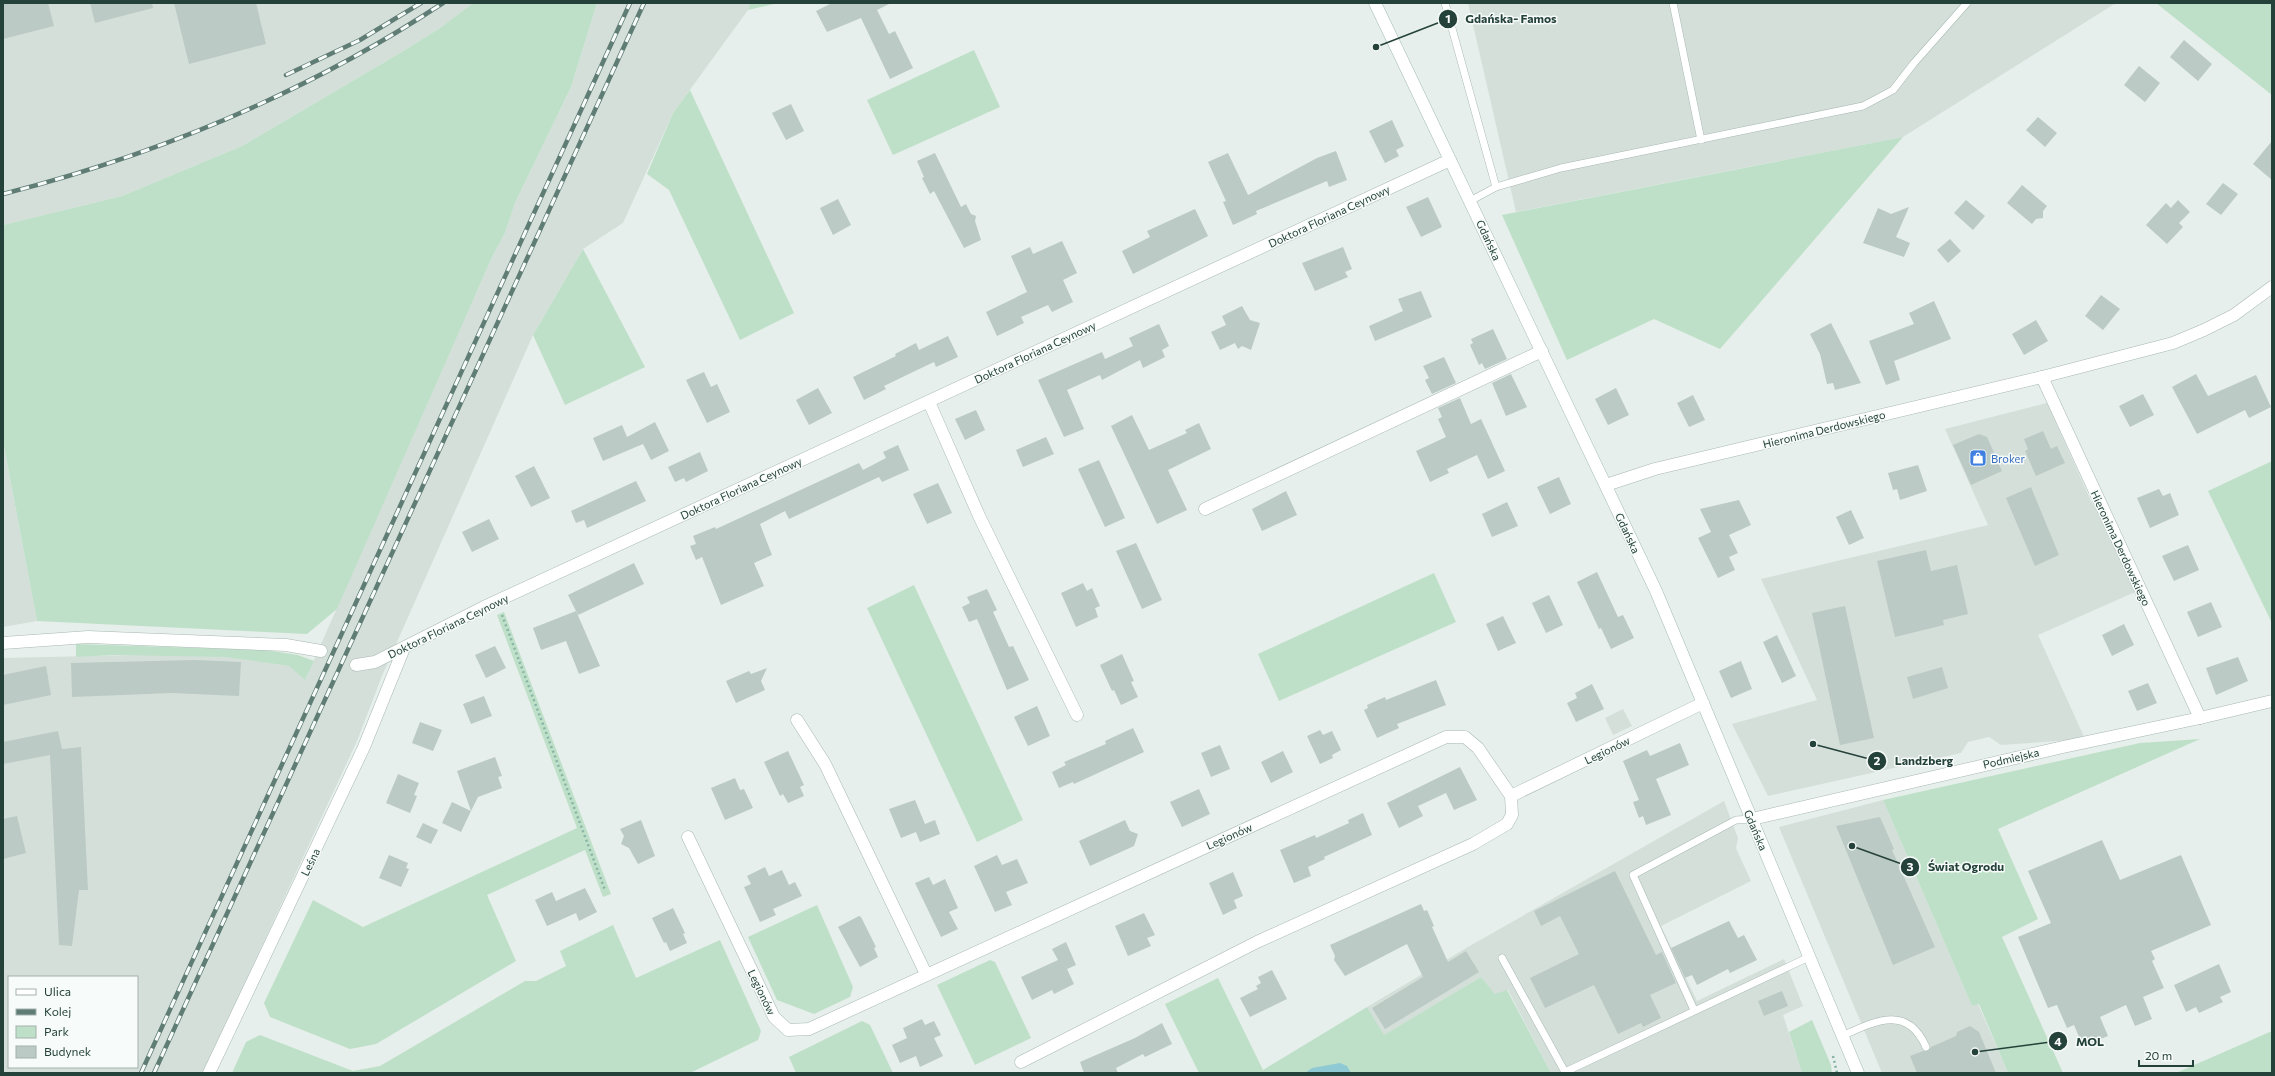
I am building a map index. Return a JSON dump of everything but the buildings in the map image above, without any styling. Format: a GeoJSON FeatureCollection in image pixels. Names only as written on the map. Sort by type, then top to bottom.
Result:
{"type":"FeatureCollection","features":[{"type":"Feature","properties":{"kind":"street","name":"Gdańska"},"geometry":{"type":"LineString","coordinates":[[1375,3],[1656,591],[1858,1073]]}},
{"type":"Feature","properties":{"kind":"street","name":"Doktora Floriana Ceynowy"},"geometry":{"type":"LineString","coordinates":[[356,665],[375,662],[491,603],[929,402],[1450,160]]}},
{"type":"Feature","properties":{"kind":"street","name":"Hieronima Derdowskiego"},"geometry":{"type":"LineString","coordinates":[[1606,484],[1655,470],[2042,377],[2173,343],[2204,330],[2234,314],[2272,287]]}},
{"type":"Feature","properties":{"kind":"street"},"geometry":{"type":"LineString","coordinates":[[1204,509],[1542,351]]}},
{"type":"Feature","properties":{"kind":"street","name":"Hieronima Derdowskiego"},"geometry":{"type":"LineString","coordinates":[[2042,377],[2200,718]]}},
{"type":"Feature","properties":{"kind":"street"},"geometry":{"type":"LineString","coordinates":[[929,402],[980,518],[1077,715]]}},
{"type":"Feature","properties":{"kind":"street"},"geometry":{"type":"LineString","coordinates":[[3,643],[88,637],[286,646],[321,651]]}},
{"type":"Feature","properties":{"kind":"street","name":"Leśna"},"geometry":{"type":"LineString","coordinates":[[209,1073],[364,747],[404,648]]}},
{"type":"Feature","properties":{"kind":"street","name":"Podmiejska"},"geometry":{"type":"LineString","coordinates":[[1752,819],[2062,746],[2200,718],[2272,701]]}},
{"type":"Feature","properties":{"kind":"street","name":"Legionów"},"geometry":{"type":"LineString","coordinates":[[688,837],[774,1017],[788,1030],[809,1029],[926,974],[1446,737],[1465,737],[1478,748],[1511,796],[1703,703]]}},
{"type":"Feature","properties":{"kind":"street"},"geometry":{"type":"LineString","coordinates":[[797,720],[825,764],[926,974]]}},
{"type":"Feature","properties":{"kind":"street"},"geometry":{"type":"LineString","coordinates":[[1021,1062],[1258,942],[1473,844],[1507,824],[1512,815],[1511,796]]}},
{"type":"Feature","properties":{"kind":"lane"},"geometry":{"type":"LineString","coordinates":[[1445,3],[1496,187]]}},
{"type":"Feature","properties":{"kind":"lane"},"geometry":{"type":"LineString","coordinates":[[1673,3],[1701,140]]}},
{"type":"Feature","properties":{"kind":"lane"},"geometry":{"type":"LineString","coordinates":[[1470,201],[1496,187],[1561,168],[1863,106],[1893,90],[1914,63],[1967,3]]}},
{"type":"Feature","properties":{"kind":"lane"},"geometry":{"type":"LineString","coordinates":[[1694,1010],[1633,875],[1736,820],[1752,819]]}},
{"type":"Feature","properties":{"kind":"lane"},"geometry":{"type":"LineString","coordinates":[[1502,958],[1565,1072],[1809,957]]}},
{"type":"Feature","properties":{"kind":"lane"},"geometry":{"type":"LineString","coordinates":[[1842,1036],[1876,1021],[1897,1019],[1910,1024],[1922,1039],[1926,1048]]}},
{"type":"Feature","properties":{"kind":"path"},"geometry":{"type":"LineString","coordinates":[[499,609],[605,890]]}},
{"type":"Feature","properties":{"kind":"shaded area"},"geometry":{"type":"Polygon","coordinates":[[[3,3],[473,3],[440,28],[400,53],[242,146],[122,196],[3,225],[3,3]]]}},
{"type":"Feature","properties":{"kind":"shaded area"},"geometry":{"type":"Polygon","coordinates":[[[597,3],[750,3],[748,10],[673,113],[623,223],[583,249],[533,335],[382,676],[357,741],[203,1073],[3,1073],[3,658],[183,654],[231,657],[289,666],[306,678],[493,255],[505,233],[515,203],[571,87],[597,3]]]}},
{"type":"Feature","properties":{"kind":"shaded area"},"geometry":{"type":"Polygon","coordinates":[[[1468,3],[2116,3],[1903,137],[1516,212],[1468,3]]]}},
{"type":"Feature","properties":{"kind":"shaded area"},"geometry":{"type":"Polygon","coordinates":[[[2047,403],[2091,501],[2103,519],[2135,592],[2038,635],[2085,739],[2001,745],[1989,737],[1968,742],[1961,753],[1768,796],[1732,724],[1817,700],[1761,579],[1988,525],[1945,429],[2047,403]]]}},
{"type":"Feature","properties":{"kind":"shaded area"},"geometry":{"type":"Polygon","coordinates":[[[3,441],[37,621],[3,627],[3,441]]]}},
{"type":"Feature","properties":{"kind":"shaded area"},"geometry":{"type":"Polygon","coordinates":[[[1623,709],[1632,726],[1613,735],[1605,718],[1623,709]]]}},
{"type":"Feature","properties":{"kind":"shaded area"},"geometry":{"type":"Polygon","coordinates":[[[1883,800],[1972,1006],[1978,1004],[2008,1073],[1882,1073],[1779,827],[1883,800]]]}},
{"type":"Feature","properties":{"kind":"shaded area"},"geometry":{"type":"Polygon","coordinates":[[[1724,801],[1738,838],[1736,848],[1751,881],[1661,926],[1697,1001],[1784,959],[1803,1006],[1783,1015],[1802,1073],[1551,1073],[1508,990],[1495,995],[1481,977],[1383,1036],[1367,1007],[1468,947],[1724,801]]]}},
{"type":"Feature","properties":{"kind":"green space"},"geometry":{"type":"Polygon","coordinates":[[[473,3],[597,3],[571,87],[515,203],[505,233],[493,255],[337,609],[307,634],[37,621],[3,441],[3,225],[122,196],[242,146],[400,53],[440,28],[473,3]]]}},
{"type":"Feature","properties":{"kind":"green space"},"geometry":{"type":"Polygon","coordinates":[[[750,3],[778,3],[748,10],[750,3]]]}},
{"type":"Feature","properties":{"kind":"green space"},"geometry":{"type":"Polygon","coordinates":[[[2156,3],[2272,3],[2272,95],[2156,3]]]}},
{"type":"Feature","properties":{"kind":"green space"},"geometry":{"type":"Polygon","coordinates":[[[974,50],[1000,107],[893,155],[867,100],[974,50]]]}},
{"type":"Feature","properties":{"kind":"green space"},"geometry":{"type":"Polygon","coordinates":[[[690,90],[794,313],[740,340],[669,190],[647,174],[673,113],[690,90]]]}},
{"type":"Feature","properties":{"kind":"green space"},"geometry":{"type":"Polygon","coordinates":[[[1903,137],[1720,349],[1654,319],[1567,360],[1502,215],[1903,137]]]}},
{"type":"Feature","properties":{"kind":"green space"},"geometry":{"type":"Polygon","coordinates":[[[583,249],[645,367],[565,405],[533,335],[583,249]]]}},
{"type":"Feature","properties":{"kind":"green space"},"geometry":{"type":"Polygon","coordinates":[[[2272,461],[2272,623],[2208,491],[2272,461]]]}},
{"type":"Feature","properties":{"kind":"green space"},"geometry":{"type":"Polygon","coordinates":[[[1434,573],[1456,622],[1279,701],[1258,654],[1434,573]]]}},
{"type":"Feature","properties":{"kind":"green space"},"geometry":{"type":"Polygon","coordinates":[[[914,585],[1023,820],[977,842],[867,608],[914,585]]]}},
{"type":"Feature","properties":{"kind":"green space"},"geometry":{"type":"Polygon","coordinates":[[[504,612],[611,894],[603,897],[585,850],[487,895],[516,961],[376,1044],[350,1049],[270,1017],[264,1003],[313,900],[363,927],[577,828],[497,615],[504,612]]]}},
{"type":"Feature","properties":{"kind":"green space"},"geometry":{"type":"Polygon","coordinates":[[[76,644],[266,650],[298,655],[314,661],[305,680],[289,666],[226,657],[115,655],[76,657],[76,644]]]}},
{"type":"Feature","properties":{"kind":"green space"},"geometry":{"type":"Polygon","coordinates":[[[2200,739],[1998,829],[2038,919],[2002,937],[2063,1073],[2008,1073],[1979,1004],[1972,1006],[1883,800],[2140,743],[2200,739]]]}},
{"type":"Feature","properties":{"kind":"green space"},"geometry":{"type":"Polygon","coordinates":[[[817,905],[853,987],[850,997],[814,1014],[777,1000],[748,937],[817,905]]]}},
{"type":"Feature","properties":{"kind":"green space"},"geometry":{"type":"Polygon","coordinates":[[[613,925],[636,978],[720,940],[761,1031],[758,1040],[690,1073],[232,1073],[246,1042],[260,1035],[353,1071],[380,1066],[525,981],[536,981],[566,966],[560,951],[613,925]]]}},
{"type":"Feature","properties":{"kind":"green space"},"geometry":{"type":"Polygon","coordinates":[[[990,960],[995,962],[1031,1038],[975,1065],[937,985],[990,960]]]}},
{"type":"Feature","properties":{"kind":"green space"},"geometry":{"type":"Polygon","coordinates":[[[1481,977],[1495,994],[1507,990],[1551,1073],[1199,1073],[1165,1004],[1218,978],[1263,1070],[1367,1007],[1384,1035],[1481,977]]]}},
{"type":"Feature","properties":{"kind":"green space"},"geometry":{"type":"Polygon","coordinates":[[[1812,1020],[1831,1065],[1832,1073],[1802,1073],[1789,1032],[1812,1020]]]}},
{"type":"Feature","properties":{"kind":"green space"},"geometry":{"type":"Polygon","coordinates":[[[862,1021],[870,1025],[893,1073],[796,1073],[789,1057],[862,1021]]]}},
{"type":"Feature","properties":{"kind":"green space"},"geometry":{"type":"Polygon","coordinates":[[[2272,1031],[2272,1073],[2176,1073],[2272,1031]]]}},
{"type":"Feature","properties":{"kind":"water"},"geometry":{"type":"Polygon","coordinates":[[[1340,1063],[1347,1066],[1351,1073],[1305,1073],[1312,1068],[1340,1063]]]}},
{"type":"Feature","properties":{"kind":"railway"},"geometry":{"type":"LineString","coordinates":[[286,75],[360,40],[421,3]]}},
{"type":"Feature","properties":{"kind":"railway"},"geometry":{"type":"LineString","coordinates":[[3,194],[119,160],[231,117],[286,92],[339,65],[392,35],[443,3]]}},
{"type":"Feature","properties":{"kind":"railway"},"geometry":{"type":"LineString","coordinates":[[141,1073],[630,3]]}},
{"type":"Feature","properties":{"kind":"railway"},"geometry":{"type":"LineString","coordinates":[[154,1073],[644,3]]}},
{"type":"Feature","properties":{"kind":"place","name":"Gdańska- Famos"},"geometry":{"type":"Point","coordinates":[1376,47]}},
{"type":"Feature","properties":{"kind":"place","name":"Broker"},"geometry":{"type":"Point","coordinates":[1978,458]}},
{"type":"Feature","properties":{"kind":"place","name":"Landzberg"},"geometry":{"type":"Point","coordinates":[1813,744]}},
{"type":"Feature","properties":{"kind":"place","name":"Świat Ogrodu"},"geometry":{"type":"Point","coordinates":[1852,846]}},
{"type":"Feature","properties":{"kind":"place","name":"MOL"},"geometry":{"type":"Point","coordinates":[1975,1052]}}]}
